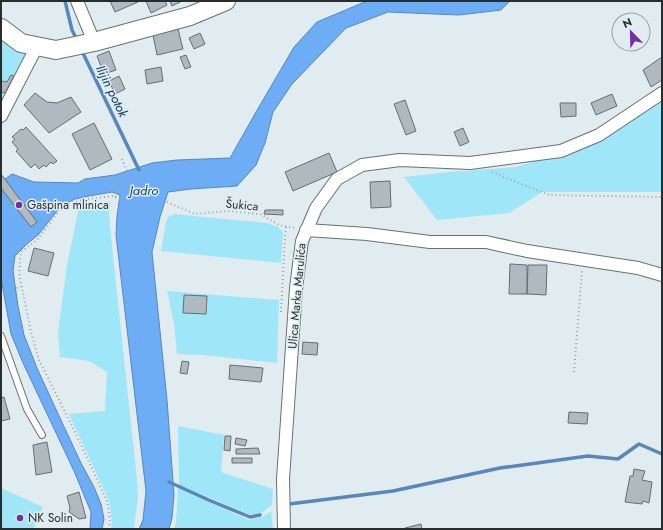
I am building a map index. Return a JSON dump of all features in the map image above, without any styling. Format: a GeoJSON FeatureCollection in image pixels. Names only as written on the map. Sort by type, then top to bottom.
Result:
{"type":"FeatureCollection","features":[{"type":"Feature","properties":{"kind":"street"},"geometry":{"type":"LineString","coordinates":[[77,1],[85,44]]}},
{"type":"Feature","properties":{"kind":"street"},"geometry":{"type":"LineString","coordinates":[[1,28],[21,43],[56,50],[85,44],[190,16],[226,1]]}},
{"type":"Feature","properties":{"kind":"street"},"geometry":{"type":"LineString","coordinates":[[1,116],[37,46]]}},
{"type":"Feature","properties":{"kind":"street","name":"Ulica Marka Marulića"},"geometry":{"type":"LineString","coordinates":[[284,529],[283,479],[296,288],[302,241],[316,208],[337,179],[362,165],[400,160],[470,163],[562,152],[599,135],[662,93]]}},
{"type":"Feature","properties":{"kind":"street"},"geometry":{"type":"LineString","coordinates":[[306,230],[367,234],[430,242],[486,242],[527,251],[638,268],[662,275]]}},
{"type":"Feature","properties":{"kind":"lane"},"geometry":{"type":"LineString","coordinates":[[1,336],[26,409],[42,435]]}},
{"type":"Feature","properties":{"kind":"path"},"geometry":{"type":"LineString","coordinates":[[108,529],[110,520],[107,501],[39,360],[31,332],[19,273],[21,252],[37,240],[60,209],[70,203],[82,200],[112,196],[115,197],[119,174],[127,171],[122,159]]}},
{"type":"Feature","properties":{"kind":"path"},"geometry":{"type":"LineString","coordinates":[[492,172],[550,195],[662,197]]}},
{"type":"Feature","properties":{"kind":"path","name":"Šukica"},"geometry":{"type":"LineString","coordinates":[[115,197],[122,200],[167,202],[195,214],[228,211],[260,214],[279,225],[306,230]]}},
{"type":"Feature","properties":{"kind":"path"},"geometry":{"type":"LineString","coordinates":[[574,372],[582,274],[581,260]]}},
{"type":"Feature","properties":{"kind":"path"},"geometry":{"type":"LineString","coordinates":[[1,291],[22,287]]}},
{"type":"Feature","properties":{"kind":"shaded area"},"geometry":{"type":"Polygon","coordinates":[[[1,39],[29,53],[1,110],[1,39]]]}},
{"type":"Feature","properties":{"kind":"shaded area"},"geometry":{"type":"Polygon","coordinates":[[[662,102],[662,192],[542,192],[509,213],[437,220],[404,177],[516,167],[602,140],[662,102]]]}},
{"type":"Feature","properties":{"kind":"shaded area"},"geometry":{"type":"Polygon","coordinates":[[[110,202],[109,213],[112,246],[137,480],[138,497],[134,529],[111,529],[112,521],[109,501],[69,414],[105,411],[107,372],[89,361],[60,357],[58,333],[67,265],[79,207],[110,202]]]}},
{"type":"Feature","properties":{"kind":"shaded area"},"geometry":{"type":"Polygon","coordinates":[[[175,214],[267,223],[278,227],[283,232],[281,263],[161,251],[166,222],[168,217],[175,214]]]}},
{"type":"Feature","properties":{"kind":"shaded area"},"geometry":{"type":"Polygon","coordinates":[[[167,291],[279,300],[277,363],[203,355],[177,354],[174,324],[167,291]]]}},
{"type":"Feature","properties":{"kind":"shaded area"},"geometry":{"type":"Polygon","coordinates":[[[178,426],[224,435],[221,472],[273,489],[272,505],[259,513],[249,514],[179,485],[178,426]]]}},
{"type":"Feature","properties":{"kind":"shaded area"},"geometry":{"type":"Polygon","coordinates":[[[178,487],[249,520],[263,517],[271,511],[273,529],[174,529],[176,522],[178,487]]]}},
{"type":"Feature","properties":{"kind":"shaded area","name":"NK Solin"},"geometry":{"type":"Polygon","coordinates":[[[1,488],[43,507],[33,529],[1,529],[1,488]]]}},
{"type":"Feature","properties":{"kind":"water","name":"Jadro"},"geometry":{"type":"Polygon","coordinates":[[[367,1],[510,1],[501,10],[459,15],[388,12],[346,28],[292,84],[273,112],[265,143],[256,165],[237,186],[168,192],[160,217],[152,252],[167,400],[174,495],[172,518],[169,529],[139,529],[143,520],[146,491],[116,235],[120,195],[112,192],[89,196],[75,199],[61,206],[39,234],[15,256],[13,271],[24,335],[37,368],[101,504],[104,519],[102,529],[90,529],[91,512],[74,471],[23,363],[11,334],[1,278],[1,182],[12,174],[34,182],[78,183],[85,179],[115,175],[152,163],[177,160],[230,158],[294,47],[317,22],[367,1]]]}},
{"type":"Feature","properties":{"kind":"building"},"geometry":{"type":"Polygon","coordinates":[[[110,1],[137,1],[138,2],[115,12],[110,1]]]}},
{"type":"Feature","properties":{"kind":"building"},"geometry":{"type":"Polygon","coordinates":[[[146,1],[165,1],[167,5],[151,13],[146,1]]]}},
{"type":"Feature","properties":{"kind":"building"},"geometry":{"type":"Polygon","coordinates":[[[170,1],[182,1],[172,6],[170,1]]]}},
{"type":"Feature","properties":{"kind":"building"},"geometry":{"type":"Polygon","coordinates":[[[178,29],[183,49],[157,55],[153,35],[178,29]]]}},
{"type":"Feature","properties":{"kind":"building"},"geometry":{"type":"Polygon","coordinates":[[[200,33],[205,44],[194,49],[189,38],[200,33]]]}},
{"type":"Feature","properties":{"kind":"building"},"geometry":{"type":"Polygon","coordinates":[[[109,51],[116,70],[104,74],[97,56],[109,51]]]}},
{"type":"Feature","properties":{"kind":"building"},"geometry":{"type":"Polygon","coordinates":[[[186,55],[191,67],[185,69],[180,57],[186,55]]]}},
{"type":"Feature","properties":{"kind":"building"},"geometry":{"type":"Polygon","coordinates":[[[662,57],[662,80],[651,87],[643,70],[662,57]]]}},
{"type":"Feature","properties":{"kind":"building"},"geometry":{"type":"Polygon","coordinates":[[[161,67],[163,81],[147,84],[145,70],[161,67]]]}},
{"type":"Feature","properties":{"kind":"building"},"geometry":{"type":"Polygon","coordinates":[[[11,75],[14,76],[5,93],[1,92],[1,81],[7,82],[11,75]]]}},
{"type":"Feature","properties":{"kind":"building"},"geometry":{"type":"Polygon","coordinates":[[[119,76],[125,89],[115,94],[109,81],[119,76]]]}},
{"type":"Feature","properties":{"kind":"building"},"geometry":{"type":"Polygon","coordinates":[[[35,93],[47,102],[57,103],[71,97],[81,112],[49,133],[24,105],[35,93]]]}},
{"type":"Feature","properties":{"kind":"building"},"geometry":{"type":"Polygon","coordinates":[[[612,94],[617,106],[596,115],[591,103],[612,94]]]}},
{"type":"Feature","properties":{"kind":"building"},"geometry":{"type":"Polygon","coordinates":[[[405,100],[416,131],[406,135],[394,104],[405,100]]]}},
{"type":"Feature","properties":{"kind":"building"},"geometry":{"type":"Polygon","coordinates":[[[560,103],[576,103],[576,116],[561,117],[560,103]]]}},
{"type":"Feature","properties":{"kind":"building"},"geometry":{"type":"Polygon","coordinates":[[[94,123],[112,159],[90,170],[72,134],[94,123]]]}},
{"type":"Feature","properties":{"kind":"building"},"geometry":{"type":"Polygon","coordinates":[[[26,127],[57,161],[53,164],[51,162],[46,167],[44,165],[39,169],[35,164],[31,168],[16,151],[18,149],[12,142],[15,139],[12,137],[21,129],[23,130],[26,127]]]}},
{"type":"Feature","properties":{"kind":"building"},"geometry":{"type":"Polygon","coordinates":[[[463,128],[469,142],[460,146],[454,132],[463,128]]]}},
{"type":"Feature","properties":{"kind":"building"},"geometry":{"type":"Polygon","coordinates":[[[329,153],[337,172],[293,191],[285,172],[329,153]]]}},
{"type":"Feature","properties":{"kind":"building","name":"Gašpina mlinica"},"geometry":{"type":"Polygon","coordinates":[[[1,174],[37,222],[31,227],[1,188],[1,174]]]}},
{"type":"Feature","properties":{"kind":"building"},"geometry":{"type":"Polygon","coordinates":[[[390,181],[391,207],[371,208],[370,182],[390,181]]]}},
{"type":"Feature","properties":{"kind":"building"},"geometry":{"type":"Polygon","coordinates":[[[265,210],[283,210],[283,215],[264,214],[265,210]]]}},
{"type":"Feature","properties":{"kind":"building"},"geometry":{"type":"Polygon","coordinates":[[[34,248],[54,253],[48,276],[28,271],[34,248]]]}},
{"type":"Feature","properties":{"kind":"building"},"geometry":{"type":"Polygon","coordinates":[[[510,264],[527,265],[527,294],[509,294],[510,264]]]}},
{"type":"Feature","properties":{"kind":"building"},"geometry":{"type":"Polygon","coordinates":[[[528,265],[547,265],[546,295],[527,294],[528,265]]]}},
{"type":"Feature","properties":{"kind":"building"},"geometry":{"type":"Polygon","coordinates":[[[184,295],[207,296],[206,314],[183,313],[184,295]]]}},
{"type":"Feature","properties":{"kind":"building"},"geometry":{"type":"Polygon","coordinates":[[[303,342],[318,343],[317,355],[302,354],[303,342]]]}},
{"type":"Feature","properties":{"kind":"building"},"geometry":{"type":"Polygon","coordinates":[[[182,361],[189,362],[187,374],[180,373],[182,361]]]}},
{"type":"Feature","properties":{"kind":"building"},"geometry":{"type":"Polygon","coordinates":[[[230,365],[263,368],[261,382],[229,379],[230,365]]]}},
{"type":"Feature","properties":{"kind":"building"},"geometry":{"type":"Polygon","coordinates":[[[4,397],[10,419],[1,421],[1,398],[4,397]]]}},
{"type":"Feature","properties":{"kind":"building"},"geometry":{"type":"Polygon","coordinates":[[[569,412],[588,413],[587,424],[568,423],[569,412]]]}},
{"type":"Feature","properties":{"kind":"building"},"geometry":{"type":"Polygon","coordinates":[[[225,436],[231,436],[230,451],[224,450],[225,436]]]}},
{"type":"Feature","properties":{"kind":"building"},"geometry":{"type":"Polygon","coordinates":[[[236,438],[247,440],[245,446],[235,444],[236,438]]]}},
{"type":"Feature","properties":{"kind":"building"},"geometry":{"type":"Polygon","coordinates":[[[47,442],[52,472],[36,475],[33,445],[47,442]]]}},
{"type":"Feature","properties":{"kind":"building"},"geometry":{"type":"Polygon","coordinates":[[[258,448],[260,454],[236,454],[236,449],[258,448]]]}},
{"type":"Feature","properties":{"kind":"building"},"geometry":{"type":"Polygon","coordinates":[[[232,458],[252,458],[252,463],[232,463],[232,458]]]}},
{"type":"Feature","properties":{"kind":"building"},"geometry":{"type":"Polygon","coordinates":[[[634,469],[645,471],[642,480],[652,482],[649,503],[643,501],[642,504],[625,502],[630,476],[633,476],[634,469]]]}},
{"type":"Feature","properties":{"kind":"building"},"geometry":{"type":"Polygon","coordinates":[[[79,492],[86,518],[79,519],[69,512],[70,508],[67,496],[79,492]]]}},
{"type":"Feature","properties":{"kind":"building"},"geometry":{"type":"Polygon","coordinates":[[[421,524],[422,529],[405,529],[405,528],[421,524]]]}},
{"type":"Feature","properties":{"kind":"waterway","name":"Ilijin potok"},"geometry":{"type":"LineString","coordinates":[[65,1],[72,30],[77,40]]}},
{"type":"Feature","properties":{"kind":"waterway","name":"Ilijin potok"},"geometry":{"type":"LineString","coordinates":[[81,49],[139,170]]}},
{"type":"Feature","properties":{"kind":"waterway"},"geometry":{"type":"LineString","coordinates":[[289,504],[393,491],[500,468],[588,456],[618,459],[639,444],[662,454]]}},
{"type":"Feature","properties":{"kind":"waterway"},"geometry":{"type":"LineString","coordinates":[[169,482],[250,517],[260,515]]}},
{"type":"Feature","properties":{"kind":"place","name":"Gašpina mlinica"},"geometry":{"type":"Point","coordinates":[19,205]}},
{"type":"Feature","properties":{"kind":"place","name":"NK Solin"},"geometry":{"type":"Point","coordinates":[20,518]}}]}
